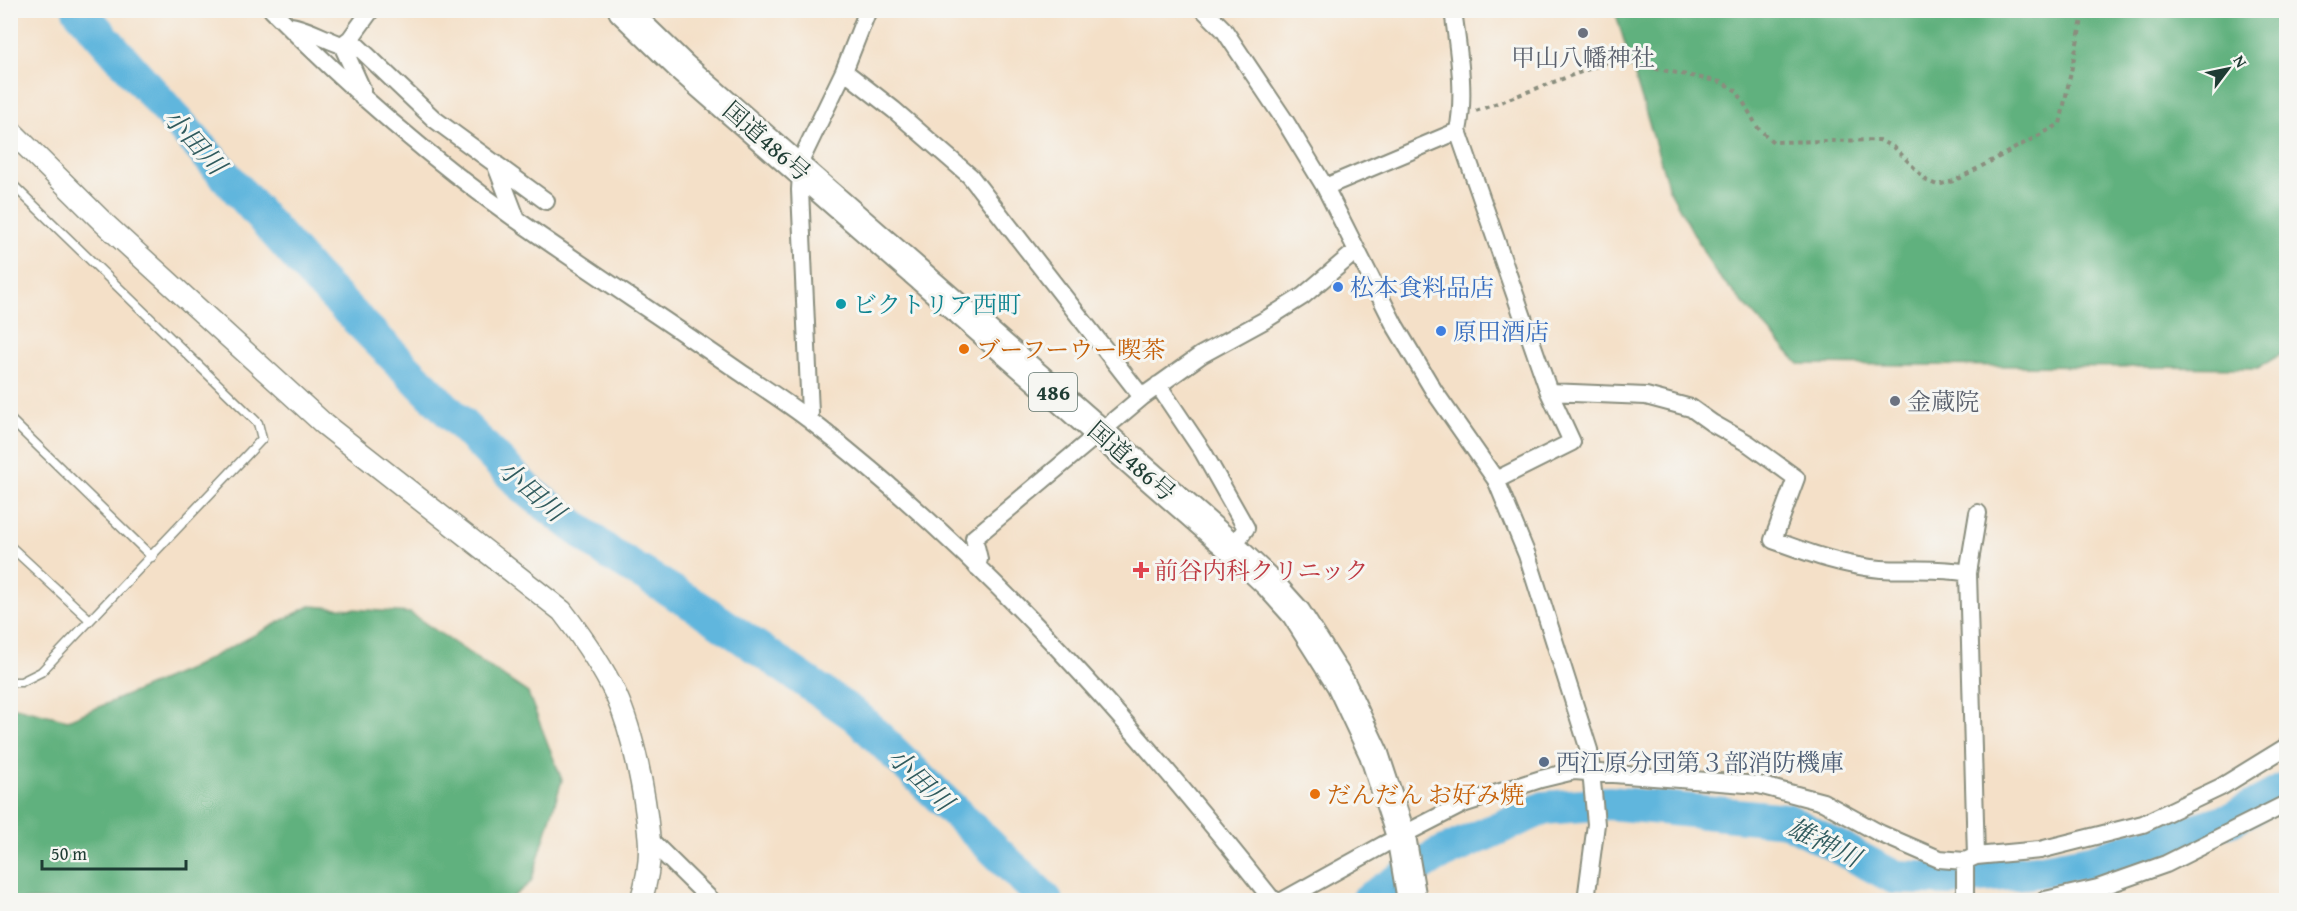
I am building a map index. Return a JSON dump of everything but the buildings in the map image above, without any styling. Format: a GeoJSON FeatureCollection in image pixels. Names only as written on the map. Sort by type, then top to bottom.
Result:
{"type":"FeatureCollection","features":[{"type":"Feature","properties":{"kind":"highway","name":"国道486号"},"geometry":{"type":"LineString","coordinates":[[622,10],[683,68],[1232,548],[1269,583],[1296,613],[1341,684],[1374,754],[1401,840],[1412,900]]}},
{"type":"Feature","properties":{"kind":"street"},"geometry":{"type":"LineString","coordinates":[[272,10],[363,98],[429,154],[517,220],[808,419],[897,493],[977,567],[1049,638],[1104,697],[1191,797],[1270,897],[1275,900]]}},
{"type":"Feature","properties":{"kind":"street"},"geometry":{"type":"LineString","coordinates":[[346,42],[371,10]]}},
{"type":"Feature","properties":{"kind":"street"},"geometry":{"type":"LineString","coordinates":[[808,419],[810,413],[800,190],[802,158],[844,71],[868,10]]}},
{"type":"Feature","properties":{"kind":"street"},"geometry":{"type":"LineString","coordinates":[[1204,10],[1224,30],[1286,121],[1325,187],[1394,324],[1434,391],[1496,480],[1527,555],[1589,750],[1596,824],[1586,900]]}},
{"type":"Feature","properties":{"kind":"street"},"geometry":{"type":"LineString","coordinates":[[1453,10],[1459,51],[1460,124],[1549,392],[1572,442],[1496,480]]}},
{"type":"Feature","properties":{"kind":"street"},"geometry":{"type":"LineString","coordinates":[[287,26],[298,26],[314,35],[346,42],[434,119],[546,201]]}},
{"type":"Feature","properties":{"kind":"street"},"geometry":{"type":"LineString","coordinates":[[346,42],[363,98]]}},
{"type":"Feature","properties":{"kind":"street"},"geometry":{"type":"LineString","coordinates":[[844,71],[894,110],[970,176],[1142,398]]}},
{"type":"Feature","properties":{"kind":"street"},"geometry":{"type":"LineString","coordinates":[[1325,187],[1460,124]]}},
{"type":"Feature","properties":{"kind":"street"},"geometry":{"type":"LineString","coordinates":[[10,130],[105,224],[324,424],[562,611],[587,643],[616,695],[632,741],[650,839],[646,883],[641,900]]}},
{"type":"Feature","properties":{"kind":"street"},"geometry":{"type":"LineString","coordinates":[[494,162],[517,220]]}},
{"type":"Feature","properties":{"kind":"street"},"geometry":{"type":"LineString","coordinates":[[977,567],[979,559],[974,538],[1099,433],[1201,355],[1303,296],[1356,251]]}},
{"type":"Feature","properties":{"kind":"street"},"geometry":{"type":"LineString","coordinates":[[1158,386],[1203,452],[1245,528],[1232,548]]}},
{"type":"Feature","properties":{"kind":"street"},"geometry":{"type":"LineString","coordinates":[[1549,392],[1646,396],[1691,408],[1749,444],[1796,478],[1773,540],[1835,562],[1880,569],[1942,568],[1968,573]]}},
{"type":"Feature","properties":{"kind":"street"},"geometry":{"type":"LineString","coordinates":[[1965,900],[1969,862],[1968,573],[1978,513]]}},
{"type":"Feature","properties":{"kind":"street"},"geometry":{"type":"LineString","coordinates":[[1284,900],[1401,840],[1463,804],[1574,771],[1592,776],[1759,785],[1823,802],[1879,832],[1938,859],[1969,862],[2040,849],[2143,824],[2221,787],[2286,747]]}},
{"type":"Feature","properties":{"kind":"street"},"geometry":{"type":"LineString","coordinates":[[2044,900],[2098,888],[2166,864],[2286,804]]}},
{"type":"Feature","properties":{"kind":"street"},"geometry":{"type":"LineString","coordinates":[[650,839],[711,900]]}},
{"type":"Feature","properties":{"kind":"lane"},"geometry":{"type":"LineString","coordinates":[[10,182],[258,423],[262,439],[41,672],[21,682],[10,682]]}},
{"type":"Feature","properties":{"kind":"lane"},"geometry":{"type":"LineString","coordinates":[[10,419],[152,557]]}},
{"type":"Feature","properties":{"kind":"lane"},"geometry":{"type":"LineString","coordinates":[[10,546],[90,620]]}},
{"type":"Feature","properties":{"kind":"path"},"geometry":{"type":"LineString","coordinates":[[1460,124],[1613,60],[1721,82],[1737,91],[1758,129],[1773,142],[1879,140],[1895,148],[1927,181],[1937,184],[1954,181],[2060,124],[2084,10]]}},
{"type":"Feature","properties":{"kind":"green space"},"geometry":{"type":"Polygon","coordinates":[[[1615,11],[2286,11],[2286,351],[2258,368],[1799,364],[1715,272],[1669,189],[1615,11]]]}},
{"type":"Feature","properties":{"kind":"green space"},"geometry":{"type":"Polygon","coordinates":[[[310,606],[410,613],[528,693],[562,780],[531,882],[509,900],[11,900],[11,706],[68,720],[189,669],[310,606]]]}},
{"type":"Feature","properties":{"kind":"waterway","name":"小田川"},"geometry":{"type":"LineString","coordinates":[[79,10],[315,277],[525,488],[610,554],[701,609],[856,716],[1046,900]]}},
{"type":"Feature","properties":{"kind":"waterway","name":"雄神川"},"geometry":{"type":"LineString","coordinates":[[1368,900],[1436,856],[1544,808],[1609,803],[1787,820],[1894,877],[1949,879],[2037,871],[2091,861],[2231,819],[2286,789]]}},
{"type":"Feature","properties":{"kind":"place","name":"甲山八幡神社"},"geometry":{"type":"Point","coordinates":[1583,33]}},
{"type":"Feature","properties":{"kind":"place","name":"松本食料品店"},"geometry":{"type":"Point","coordinates":[1338,287]}},
{"type":"Feature","properties":{"kind":"place","name":"ビクトリア西町"},"geometry":{"type":"Point","coordinates":[841,304]}},
{"type":"Feature","properties":{"kind":"place","name":"原田酒店"},"geometry":{"type":"Point","coordinates":[1441,331]}},
{"type":"Feature","properties":{"kind":"place","name":"ブーフーウー喫茶"},"geometry":{"type":"Point","coordinates":[964,349]}},
{"type":"Feature","properties":{"kind":"place","name":"金蔵院"},"geometry":{"type":"Point","coordinates":[1895,401]}},
{"type":"Feature","properties":{"kind":"place","name":"前谷内科クリニック"},"geometry":{"type":"Point","coordinates":[1141,570]}},
{"type":"Feature","properties":{"kind":"place","name":"西江原分団第３部消防機庫"},"geometry":{"type":"Point","coordinates":[1544,762]}},
{"type":"Feature","properties":{"kind":"place","name":"だんだん お好み焼"},"geometry":{"type":"Point","coordinates":[1315,794]}}]}
